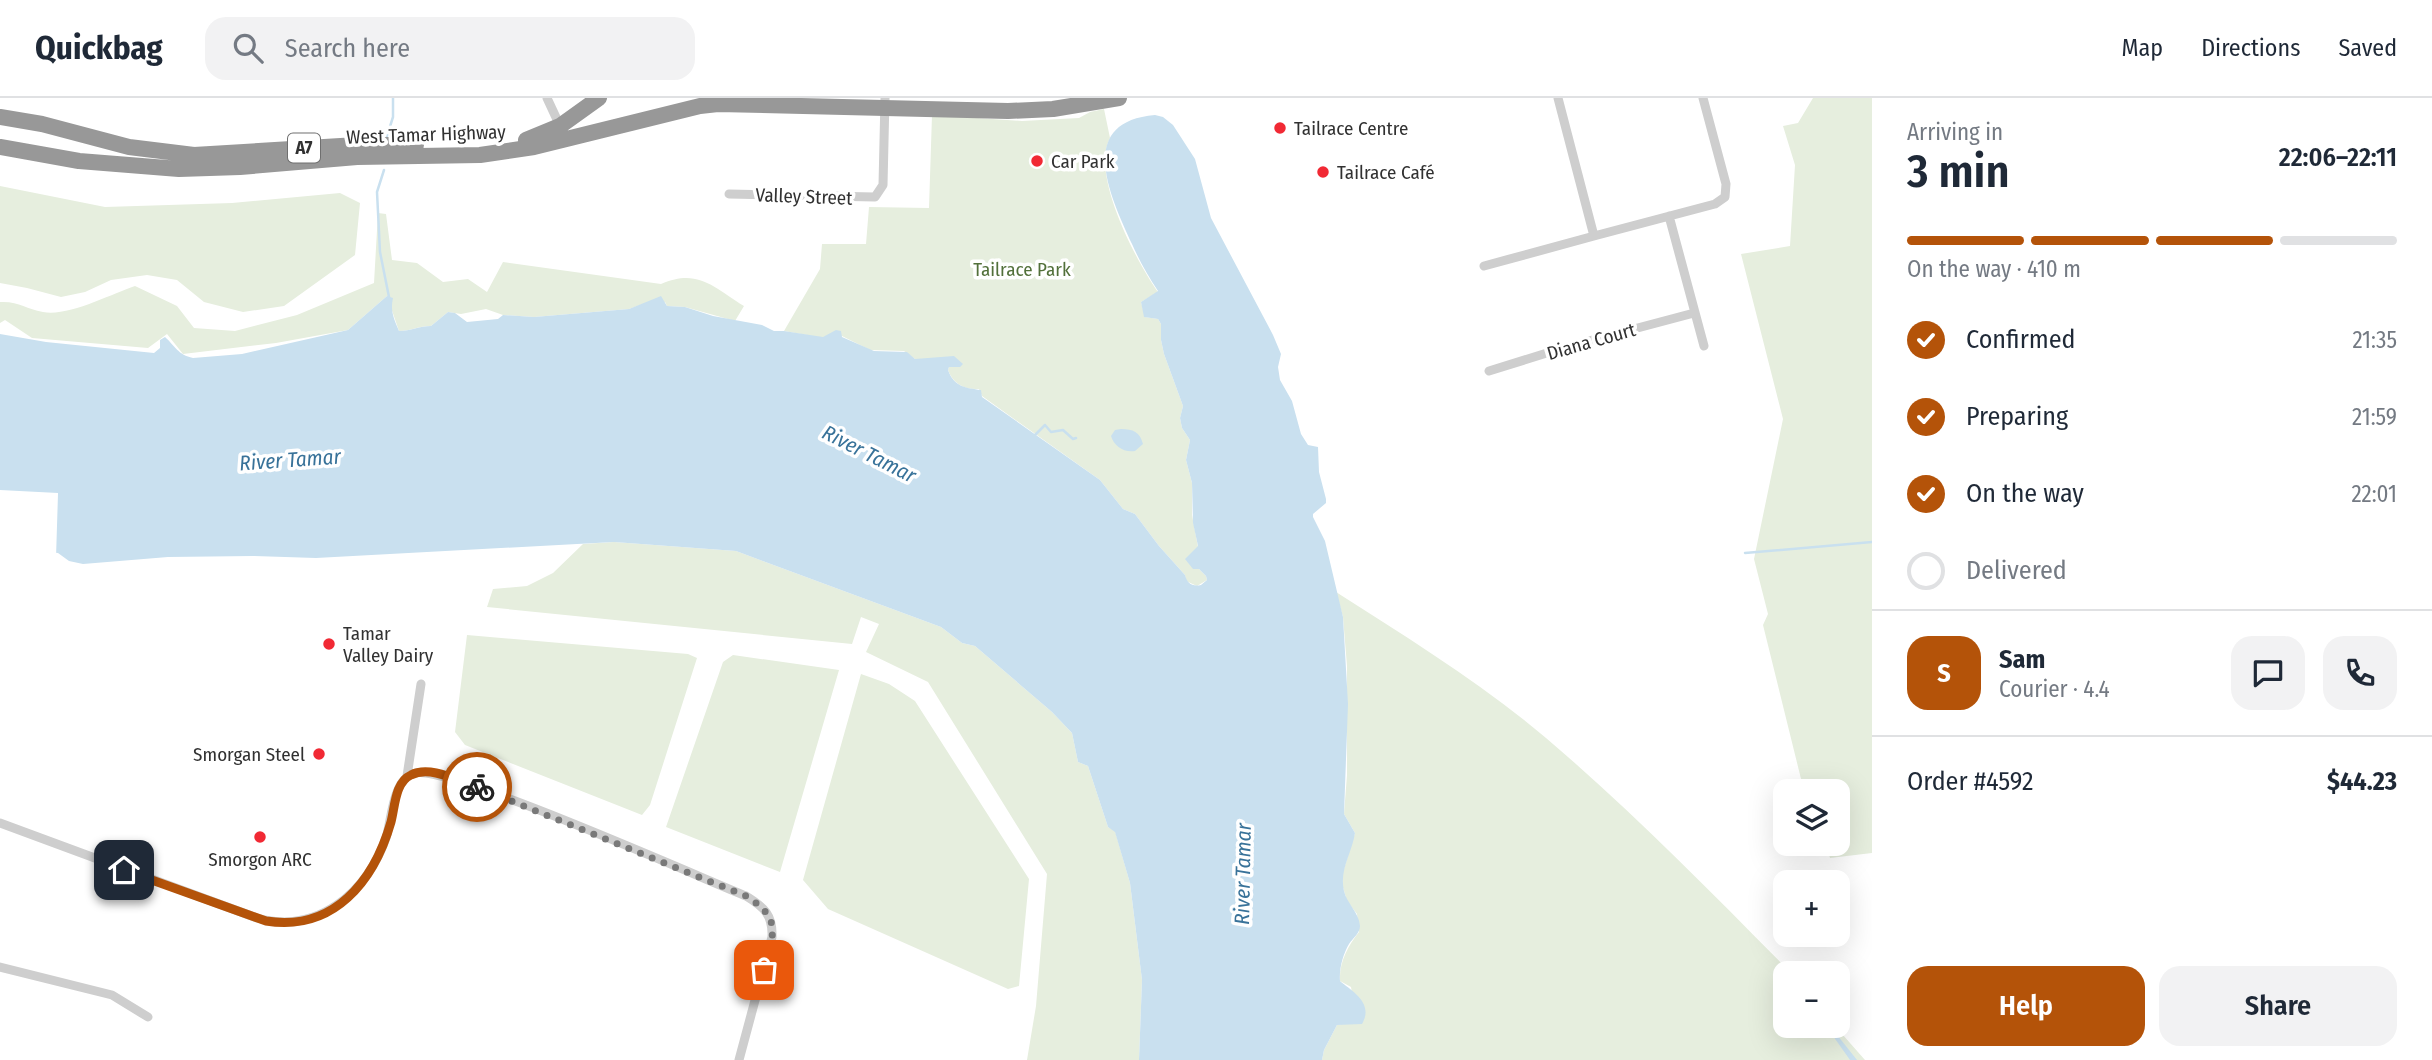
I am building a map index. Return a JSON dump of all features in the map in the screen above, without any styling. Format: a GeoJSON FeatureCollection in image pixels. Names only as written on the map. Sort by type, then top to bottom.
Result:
{"type":"FeatureCollection","features":[{"type":"Feature","properties":{"kind":"highway","name":"West Tamar Highway"},"geometry":{"type":"LineString","coordinates":[[0,146],[36,155],[131,166],[210,168],[357,157],[495,154],[560,134],[599,98]]}},
{"type":"Feature","properties":{"kind":"highway","name":"A7"},"geometry":{"type":"LineString","coordinates":[[560,134],[718,104],[885,103],[1035,110],[1119,98]]}},
{"type":"Feature","properties":{"kind":"highway","name":"West Tamar Highway"},"geometry":{"type":"LineString","coordinates":[[0,117],[42,124],[129,147],[194,155],[358,145],[471,148],[560,134]]}},
{"type":"Feature","properties":{"kind":"highway"},"geometry":{"type":"LineString","coordinates":[[36,155],[42,124]]}},
{"type":"Feature","properties":{"kind":"street"},"geometry":{"type":"LineString","coordinates":[[547,98],[560,134]]}},
{"type":"Feature","properties":{"kind":"street"},"geometry":{"type":"LineString","coordinates":[[1559,98],[1594,236]]}},
{"type":"Feature","properties":{"kind":"street"},"geometry":{"type":"LineString","coordinates":[[1484,266],[1715,204],[1726,197],[1726,184],[1703,98]]}},
{"type":"Feature","properties":{"kind":"street","name":"Valley Street"},"geometry":{"type":"LineString","coordinates":[[729,194],[871,198],[878,194],[883,185],[885,103]]}},
{"type":"Feature","properties":{"kind":"street"},"geometry":{"type":"LineString","coordinates":[[1669,216],[1704,346]]}},
{"type":"Feature","properties":{"kind":"street","name":"Diana Court"},"geometry":{"type":"LineString","coordinates":[[1489,371],[1566,347],[1694,313]]}},
{"type":"Feature","properties":{"kind":"street"},"geometry":{"type":"LineString","coordinates":[[0,823],[257,918],[287,922],[318,916],[345,901],[364,880],[385,839],[399,788],[407,776],[421,684]]}},
{"type":"Feature","properties":{"kind":"street"},"geometry":{"type":"LineString","coordinates":[[407,776],[422,772],[436,773],[501,795],[746,896],[761,906],[771,918],[770,947],[739,1060]]}},
{"type":"Feature","properties":{"kind":"street"},"geometry":{"type":"LineString","coordinates":[[0,967],[112,995],[148,1017]]}},
{"type":"Feature","properties":{"kind":"green space"},"geometry":{"type":"Polygon","coordinates":[[[1813,98],[1872,98],[1872,853],[1850,856],[1850,779],[1801,779],[1763,625],[1768,614],[1754,559],[1783,419],[1741,254],[1790,246],[1795,165],[1783,126],[1798,123],[1813,98]]]}},
{"type":"Feature","properties":{"kind":"green space","name":"Tailrace Park"},"geometry":{"type":"Polygon","coordinates":[[[1104,109],[1110,138],[1105,154],[1111,194],[1118,217],[1138,260],[1158,292],[1141,302],[1145,317],[1158,319],[1161,324],[1164,354],[1183,406],[1180,418],[1182,428],[1190,440],[1186,460],[1192,483],[1192,515],[1198,547],[1194,551],[1199,569],[1207,580],[1197,586],[1186,581],[1185,575],[1135,514],[1123,509],[1100,480],[982,396],[979,389],[964,387],[956,382],[948,370],[949,367],[960,367],[928,359],[915,359],[904,351],[870,350],[842,336],[824,338],[784,331],[820,269],[822,244],[866,244],[869,207],[929,208],[932,115],[1022,121],[1079,118],[1104,109]]]}},
{"type":"Feature","properties":{"kind":"green space"},"geometry":{"type":"Polygon","coordinates":[[[0,186],[105,207],[232,203],[340,193],[360,203],[355,255],[284,306],[243,312],[204,302],[177,280],[147,275],[111,280],[85,292],[61,297],[0,283],[0,186]]]}},
{"type":"Feature","properties":{"kind":"green space"},"geometry":{"type":"Polygon","coordinates":[[[378,213],[386,214],[392,260],[417,263],[443,282],[468,279],[487,292],[503,262],[661,284],[685,278],[695,279],[714,286],[744,306],[735,321],[685,307],[667,306],[665,302],[643,304],[629,309],[534,317],[503,315],[486,309],[461,314],[448,312],[431,326],[399,331],[387,296],[348,330],[276,343],[183,354],[167,334],[148,348],[32,338],[5,320],[0,323],[0,302],[53,313],[77,308],[135,286],[177,306],[194,328],[235,331],[297,315],[374,283],[378,213]]]}},
{"type":"Feature","properties":{"kind":"green space"},"geometry":{"type":"Polygon","coordinates":[[[614,542],[736,551],[941,627],[962,643],[975,646],[1052,712],[1072,733],[1078,762],[1088,766],[1108,827],[1115,831],[1130,883],[1142,980],[1139,1060],[1027,1060],[1036,1006],[1047,874],[928,682],[866,652],[879,624],[861,617],[852,644],[487,607],[493,589],[527,586],[553,573],[583,544],[614,542]]]}},
{"type":"Feature","properties":{"kind":"green space"},"geometry":{"type":"Polygon","coordinates":[[[1336,592],[1470,680],[1521,718],[1578,766],[1671,852],[1779,961],[1773,961],[1773,1038],[1846,1038],[1865,1060],[1322,1060],[1324,1050],[1337,1025],[1357,1024],[1351,987],[1340,981],[1345,955],[1359,932],[1357,914],[1347,901],[1342,884],[1355,833],[1344,814],[1347,775],[1347,666],[1343,617],[1336,592]]]}},
{"type":"Feature","properties":{"kind":"green space"},"geometry":{"type":"Polygon","coordinates":[[[467,635],[688,654],[697,658],[650,805],[642,815],[465,745],[455,732],[467,635]]]}},
{"type":"Feature","properties":{"kind":"green space"},"geometry":{"type":"Polygon","coordinates":[[[733,655],[839,670],[780,872],[666,827],[723,662],[733,655]]]}},
{"type":"Feature","properties":{"kind":"green space"},"geometry":{"type":"Polygon","coordinates":[[[861,674],[889,684],[915,701],[1029,879],[1019,986],[1008,989],[828,909],[803,880],[861,674]]]}},
{"type":"Feature","properties":{"kind":"water","name":"River Tamar"},"geometry":{"type":"Polygon","coordinates":[[[1155,115],[1163,117],[1173,125],[1195,159],[1211,218],[1281,354],[1278,367],[1280,380],[1292,401],[1301,434],[1308,445],[1318,447],[1319,472],[1326,503],[1313,517],[1325,541],[1343,617],[1348,704],[1344,814],[1355,833],[1344,869],[1343,883],[1360,926],[1345,952],[1340,981],[1356,994],[1365,1010],[1362,1024],[1337,1025],[1324,1050],[1322,1060],[1139,1060],[1142,980],[1130,883],[1115,832],[1108,827],[1088,766],[1078,762],[1072,733],[1052,712],[975,646],[962,643],[941,627],[736,551],[614,542],[316,558],[168,557],[83,564],[69,561],[58,553],[0,547],[0,334],[46,342],[154,353],[160,348],[160,340],[165,337],[180,352],[193,358],[242,354],[348,330],[387,296],[393,298],[392,311],[399,331],[431,326],[448,312],[455,313],[467,322],[498,319],[503,315],[534,317],[629,309],[661,296],[667,306],[685,307],[713,316],[762,325],[774,331],[823,337],[836,330],[841,331],[842,337],[874,351],[907,352],[915,359],[954,356],[963,364],[960,367],[949,367],[948,370],[957,383],[981,390],[982,397],[1100,480],[1123,509],[1135,514],[1189,582],[1201,585],[1207,580],[1206,576],[1199,569],[1193,569],[1185,559],[1198,546],[1193,523],[1192,483],[1186,460],[1190,440],[1182,428],[1180,418],[1183,406],[1164,354],[1161,324],[1158,319],[1144,317],[1141,302],[1158,291],[1141,262],[1115,205],[1105,165],[1107,147],[1114,132],[1130,121],[1155,115]]]}},
{"type":"Feature","properties":{"kind":"water"},"geometry":{"type":"Polygon","coordinates":[[[1115,430],[1135,432],[1143,444],[1135,451],[1120,448],[1111,436],[1115,430]]]}},
{"type":"Feature","properties":{"kind":"water"},"geometry":{"type":"Polygon","coordinates":[[[1834,1038],[1840,1038],[1857,1060],[1850,1060],[1834,1038]]]}},
{"type":"Feature","properties":{"kind":"pier"},"geometry":{"type":"Polygon","coordinates":[[[0,490],[58,493],[56,557],[0,551],[0,490]]]}},
{"type":"Feature","properties":{"kind":"waterway"},"geometry":{"type":"LineString","coordinates":[[387,136],[393,117],[393,98]]}},
{"type":"Feature","properties":{"kind":"waterway"},"geometry":{"type":"LineString","coordinates":[[384,170],[377,192],[380,252],[389,297]]}},
{"type":"Feature","properties":{"kind":"waterway"},"geometry":{"type":"LineString","coordinates":[[1035,435],[1045,425],[1051,432],[1063,430],[1073,439],[1076,438]]}},
{"type":"Feature","properties":{"kind":"waterway"},"geometry":{"type":"LineString","coordinates":[[1745,553],[1872,542]]}},
{"type":"Feature","properties":{"kind":"way so far"},"geometry":{"type":"LineString","coordinates":[[477,787],[746,896],[768,912],[771,918],[772,937],[764,970]]}},
{"type":"Feature","properties":{"kind":"place","name":"Tailrace Centre"},"geometry":{"type":"Point","coordinates":[1280,128]}},
{"type":"Feature","properties":{"kind":"place","name":"Car Park"},"geometry":{"type":"Point","coordinates":[1037,161]}},
{"type":"Feature","properties":{"kind":"place","name":"Tailrace Café"},"geometry":{"type":"Point","coordinates":[1323,172]}},
{"type":"Feature","properties":{"kind":"place","name":"Tamar Valley Dairy"},"geometry":{"type":"Point","coordinates":[329,644]}},
{"type":"Feature","properties":{"kind":"place","name":"Smorgan Steel"},"geometry":{"type":"Point","coordinates":[319,754]}},
{"type":"Feature","properties":{"kind":"place","name":"Smorgon ARC"},"geometry":{"type":"Point","coordinates":[260,837]}},
{"type":"Feature","properties":{"kind":"route"},"geometry":{"type":"LineString","coordinates":[[124,870],[266,921],[308,919],[338,906],[364,880],[385,839],[399,788],[407,776],[422,772],[436,773],[477,787]]}}]}
